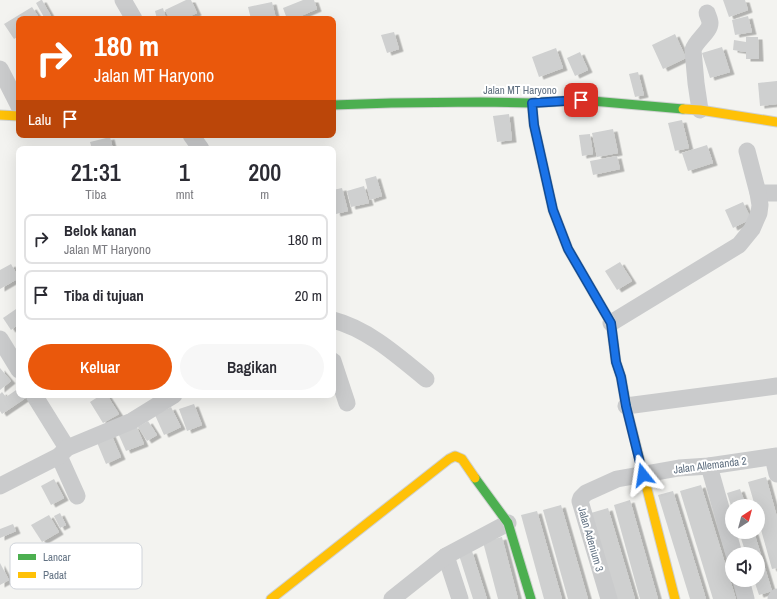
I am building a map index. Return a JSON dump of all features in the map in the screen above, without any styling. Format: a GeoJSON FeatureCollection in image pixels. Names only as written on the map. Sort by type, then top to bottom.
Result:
{"type":"FeatureCollection","features":[{"type":"Feature","properties":{"kind":"street"},"geometry":{"type":"LineString","coordinates":[[123,0],[132,16]]}},
{"type":"Feature","properties":{"kind":"street"},"geometry":{"type":"LineString","coordinates":[[700,110],[692,50],[694,45],[708,30],[710,22],[707,14]]}},
{"type":"Feature","properties":{"kind":"street"},"geometry":{"type":"LineString","coordinates":[[0,69],[16,100]]}},
{"type":"Feature","properties":{"kind":"street","name":"Jalan MT Haryono"},"geometry":{"type":"LineString","coordinates":[[336,104],[391,102],[532,103],[581,100],[700,110],[777,122]]}},
{"type":"Feature","properties":{"kind":"street"},"geometry":{"type":"LineString","coordinates":[[532,103],[534,125],[553,210],[568,249],[611,323],[616,362],[621,377],[625,402],[675,599]]}},
{"type":"Feature","properties":{"kind":"street"},"geometry":{"type":"LineString","coordinates":[[0,115],[16,116]]}},
{"type":"Feature","properties":{"kind":"street"},"geometry":{"type":"LineString","coordinates":[[192,138],[199,146]]}},
{"type":"Feature","properties":{"kind":"street"},"geometry":{"type":"LineString","coordinates":[[611,323],[740,245],[752,230],[759,213],[760,205],[747,151]]}},
{"type":"Feature","properties":{"kind":"street"},"geometry":{"type":"LineString","coordinates":[[758,193],[777,193]]}},
{"type":"Feature","properties":{"kind":"street"},"geometry":{"type":"LineString","coordinates":[[336,321],[347,323],[371,337],[399,356],[426,379]]}},
{"type":"Feature","properties":{"kind":"street"},"geometry":{"type":"LineString","coordinates":[[0,339],[16,365]]}},
{"type":"Feature","properties":{"kind":"street"},"geometry":{"type":"LineString","coordinates":[[336,370],[347,403]]}},
{"type":"Feature","properties":{"kind":"street"},"geometry":{"type":"LineString","coordinates":[[625,402],[777,386]]}},
{"type":"Feature","properties":{"kind":"street"},"geometry":{"type":"LineString","coordinates":[[36,398],[63,452],[77,496]]}},
{"type":"Feature","properties":{"kind":"street"},"geometry":{"type":"LineString","coordinates":[[0,486],[63,452],[132,421],[169,398]]}},
{"type":"Feature","properties":{"kind":"street"},"geometry":{"type":"LineString","coordinates":[[271,599],[443,463],[455,456],[462,459],[508,523],[531,599]]}},
{"type":"Feature","properties":{"kind":"street"},"geometry":{"type":"LineString","coordinates":[[775,457],[777,474]]}},
{"type":"Feature","properties":{"kind":"street","name":"Jalan Allemanda 2"},"geometry":{"type":"LineString","coordinates":[[643,475],[679,468],[709,466],[775,457]]}},
{"type":"Feature","properties":{"kind":"street"},"geometry":{"type":"LineString","coordinates":[[709,466],[732,547]]}},
{"type":"Feature","properties":{"kind":"street","name":"Jalan Adenium 3"},"geometry":{"type":"LineString","coordinates":[[609,599],[580,501],[586,493],[617,479],[643,475]]}},
{"type":"Feature","properties":{"kind":"street"},"geometry":{"type":"LineString","coordinates":[[392,599],[446,556],[508,523]]}},
{"type":"Feature","properties":{"kind":"street"},"geometry":{"type":"LineString","coordinates":[[446,556],[460,599]]}},
{"type":"Feature","properties":{"kind":"street"},"geometry":{"type":"LineString","coordinates":[[743,587],[746,599]]}},
{"type":"Feature","properties":{"kind":"building"},"geometry":{"type":"Polygon","coordinates":[[[42,0],[51,16],[43,16],[36,3],[42,0]]]}},
{"type":"Feature","properties":{"kind":"building"},"geometry":{"type":"Polygon","coordinates":[[[186,0],[191,0],[197,13],[190,16],[168,16],[165,10],[186,0]]]}},
{"type":"Feature","properties":{"kind":"building"},"geometry":{"type":"Polygon","coordinates":[[[303,0],[314,0],[317,9],[301,16],[286,16],[283,8],[303,0]]]}},
{"type":"Feature","properties":{"kind":"building"},"geometry":{"type":"Polygon","coordinates":[[[723,0],[745,0],[748,10],[729,17],[723,0]]]}},
{"type":"Feature","properties":{"kind":"building"},"geometry":{"type":"Polygon","coordinates":[[[272,2],[275,16],[250,16],[248,7],[272,2]]]}},
{"type":"Feature","properties":{"kind":"building"},"geometry":{"type":"Polygon","coordinates":[[[32,7],[38,16],[17,16],[32,7]]]}},
{"type":"Feature","properties":{"kind":"building"},"geometry":{"type":"Polygon","coordinates":[[[163,8],[165,16],[156,16],[155,11],[163,8]]]}},
{"type":"Feature","properties":{"kind":"building"},"geometry":{"type":"Polygon","coordinates":[[[748,16],[752,32],[735,35],[732,20],[748,16]]]}},
{"type":"Feature","properties":{"kind":"building"},"geometry":{"type":"Polygon","coordinates":[[[16,17],[16,38],[14,39],[4,24],[16,17]]]}},
{"type":"Feature","properties":{"kind":"building"},"geometry":{"type":"Polygon","coordinates":[[[394,32],[399,49],[387,53],[381,35],[394,32]]]}},
{"type":"Feature","properties":{"kind":"building"},"geometry":{"type":"Polygon","coordinates":[[[675,34],[686,58],[663,69],[652,45],[675,34]]]}},
{"type":"Feature","properties":{"kind":"building"},"geometry":{"type":"Polygon","coordinates":[[[746,37],[758,37],[759,59],[746,59],[746,52],[733,50],[734,40],[746,42],[746,37]]]}},
{"type":"Feature","properties":{"kind":"building"},"geometry":{"type":"Polygon","coordinates":[[[722,47],[730,72],[710,78],[702,53],[722,47]]]}},
{"type":"Feature","properties":{"kind":"building"},"geometry":{"type":"Polygon","coordinates":[[[556,48],[563,68],[539,77],[532,57],[556,48]]]}},
{"type":"Feature","properties":{"kind":"building"},"geometry":{"type":"Polygon","coordinates":[[[580,52],[588,70],[575,76],[567,58],[580,52]]]}},
{"type":"Feature","properties":{"kind":"building"},"geometry":{"type":"Polygon","coordinates":[[[638,72],[644,95],[635,97],[629,74],[638,72]]]}},
{"type":"Feature","properties":{"kind":"building"},"geometry":{"type":"Polygon","coordinates":[[[777,81],[777,104],[760,106],[758,83],[777,81]]]}},
{"type":"Feature","properties":{"kind":"building"},"geometry":{"type":"Polygon","coordinates":[[[509,114],[512,140],[497,142],[493,116],[509,114]]]}},
{"type":"Feature","properties":{"kind":"building"},"geometry":{"type":"Polygon","coordinates":[[[682,120],[689,148],[675,151],[668,123],[682,120]]]}},
{"type":"Feature","properties":{"kind":"building"},"geometry":{"type":"Polygon","coordinates":[[[613,129],[618,153],[597,157],[592,133],[613,129]]]}},
{"type":"Feature","properties":{"kind":"building"},"geometry":{"type":"Polygon","coordinates":[[[590,134],[593,154],[582,156],[579,135],[590,134]]]}},
{"type":"Feature","properties":{"kind":"building"},"geometry":{"type":"Polygon","coordinates":[[[110,138],[112,146],[91,146],[90,142],[110,138]]]}},
{"type":"Feature","properties":{"kind":"building"},"geometry":{"type":"Polygon","coordinates":[[[707,145],[713,163],[688,171],[682,153],[707,145]]]}},
{"type":"Feature","properties":{"kind":"building"},"geometry":{"type":"Polygon","coordinates":[[[617,156],[620,169],[593,175],[590,161],[617,156]]]}},
{"type":"Feature","properties":{"kind":"building"},"geometry":{"type":"Polygon","coordinates":[[[376,176],[382,196],[370,200],[365,179],[376,176]]]}},
{"type":"Feature","properties":{"kind":"building"},"geometry":{"type":"Polygon","coordinates":[[[364,186],[369,203],[351,207],[347,191],[364,186]]]}},
{"type":"Feature","properties":{"kind":"building"},"geometry":{"type":"Polygon","coordinates":[[[342,188],[348,211],[336,214],[336,189],[342,188]]]}},
{"type":"Feature","properties":{"kind":"building"},"geometry":{"type":"Polygon","coordinates":[[[743,202],[751,219],[733,228],[725,210],[743,202]]]}},
{"type":"Feature","properties":{"kind":"building"},"geometry":{"type":"Polygon","coordinates":[[[620,262],[632,281],[617,290],[605,271],[620,262]]]}},
{"type":"Feature","properties":{"kind":"building"},"geometry":{"type":"Polygon","coordinates":[[[11,264],[16,273],[16,280],[0,289],[0,270],[11,264]]]}},
{"type":"Feature","properties":{"kind":"building"},"geometry":{"type":"Polygon","coordinates":[[[16,309],[16,326],[11,330],[3,318],[16,309]]]}},
{"type":"Feature","properties":{"kind":"building"},"geometry":{"type":"Polygon","coordinates":[[[0,368],[11,381],[0,390],[0,368]]]}},
{"type":"Feature","properties":{"kind":"building"},"geometry":{"type":"Polygon","coordinates":[[[16,390],[16,398],[26,398],[2,414],[0,411],[0,394],[2,392],[6,397],[16,390]]]}},
{"type":"Feature","properties":{"kind":"building"},"geometry":{"type":"Polygon","coordinates":[[[96,398],[109,398],[119,414],[103,423],[90,402],[96,398]]]}},
{"type":"Feature","properties":{"kind":"building"},"geometry":{"type":"Polygon","coordinates":[[[194,404],[202,425],[187,431],[179,409],[194,404]]]}},
{"type":"Feature","properties":{"kind":"building"},"geometry":{"type":"Polygon","coordinates":[[[171,407],[181,427],[164,435],[155,415],[171,407]]]}},
{"type":"Feature","properties":{"kind":"building"},"geometry":{"type":"Polygon","coordinates":[[[148,421],[157,435],[147,441],[138,427],[148,421]]]}},
{"type":"Feature","properties":{"kind":"building"},"geometry":{"type":"Polygon","coordinates":[[[136,425],[144,444],[126,451],[118,433],[136,425]]]}},
{"type":"Feature","properties":{"kind":"building"},"geometry":{"type":"Polygon","coordinates":[[[111,434],[121,457],[106,464],[96,440],[111,434]]]}},
{"type":"Feature","properties":{"kind":"building"},"geometry":{"type":"Polygon","coordinates":[[[766,477],[777,517],[777,568],[772,569],[764,539],[765,539],[765,499],[753,499],[748,482],[766,477]]]}},
{"type":"Feature","properties":{"kind":"building"},"geometry":{"type":"Polygon","coordinates":[[[54,479],[64,498],[51,505],[41,486],[54,479]]]}},
{"type":"Feature","properties":{"kind":"building"},"geometry":{"type":"Polygon","coordinates":[[[701,485],[725,563],[725,587],[732,587],[736,599],[713,599],[680,491],[701,485]]]}},
{"type":"Feature","properties":{"kind":"building"},"geometry":{"type":"Polygon","coordinates":[[[740,489],[744,499],[729,499],[727,493],[740,489]]]}},
{"type":"Feature","properties":{"kind":"building"},"geometry":{"type":"Polygon","coordinates":[[[673,491],[706,599],[690,599],[658,495],[673,491]]]}},
{"type":"Feature","properties":{"kind":"building"},"geometry":{"type":"Polygon","coordinates":[[[630,500],[658,599],[640,599],[614,505],[630,500]]]}},
{"type":"Feature","properties":{"kind":"building"},"geometry":{"type":"Polygon","coordinates":[[[561,505],[588,599],[568,599],[543,510],[561,505]]]}},
{"type":"Feature","properties":{"kind":"building"},"geometry":{"type":"Polygon","coordinates":[[[608,508],[635,599],[617,599],[591,513],[608,508]]]}},
{"type":"Feature","properties":{"kind":"building"},"geometry":{"type":"Polygon","coordinates":[[[537,511],[562,599],[544,599],[521,515],[537,511]]]}},
{"type":"Feature","properties":{"kind":"building"},"geometry":{"type":"Polygon","coordinates":[[[60,513],[66,525],[60,528],[54,516],[60,513]]]}},
{"type":"Feature","properties":{"kind":"building"},"geometry":{"type":"Polygon","coordinates":[[[49,515],[59,532],[42,542],[31,525],[49,515]]]}},
{"type":"Feature","properties":{"kind":"building"},"geometry":{"type":"Polygon","coordinates":[[[13,524],[16,531],[0,538],[0,529],[13,524]]]}},
{"type":"Feature","properties":{"kind":"building"},"geometry":{"type":"Polygon","coordinates":[[[502,537],[518,599],[498,599],[483,542],[502,537]]]}},
{"type":"Feature","properties":{"kind":"building"},"geometry":{"type":"Polygon","coordinates":[[[741,539],[756,539],[759,547],[744,547],[741,539]]]}},
{"type":"Feature","properties":{"kind":"building"},"geometry":{"type":"Polygon","coordinates":[[[472,551],[487,599],[473,599],[459,555],[472,551]]]}},
{"type":"Feature","properties":{"kind":"building"},"geometry":{"type":"Polygon","coordinates":[[[0,563],[9,580],[0,585],[0,563]]]}},
{"type":"Feature","properties":{"kind":"building"},"geometry":{"type":"Polygon","coordinates":[[[765,568],[772,591],[759,595],[756,587],[765,587],[765,568]]]}},
{"type":"Feature","properties":{"kind":"traffic: fast"},"geometry":{"type":"LineString","coordinates":[[336,105],[480,102],[532,103],[581,100],[683,109]]}},
{"type":"Feature","properties":{"kind":"traffic: fast"},"geometry":{"type":"LineString","coordinates":[[532,103],[534,125],[553,210],[568,249],[611,323],[616,362],[621,377],[627,410]]}},
{"type":"Feature","properties":{"kind":"traffic: fast"},"geometry":{"type":"LineString","coordinates":[[475,478],[508,523],[531,599]]}},
{"type":"Feature","properties":{"kind":"traffic: slow"},"geometry":{"type":"LineString","coordinates":[[683,109],[700,110],[777,122]]}},
{"type":"Feature","properties":{"kind":"traffic: slow"},"geometry":{"type":"LineString","coordinates":[[0,115],[16,116]]}},
{"type":"Feature","properties":{"kind":"traffic: slow"},"geometry":{"type":"LineString","coordinates":[[627,410],[675,599]]}},
{"type":"Feature","properties":{"kind":"traffic: slow"},"geometry":{"type":"LineString","coordinates":[[271,599],[449,459],[455,456],[462,459],[475,478]]}},
{"type":"Feature","properties":{"kind":"route"},"geometry":{"type":"LineString","coordinates":[[581,100],[532,103],[534,125],[553,210],[568,249],[611,323],[616,362],[621,377],[626,406],[643,475]]}}]}
